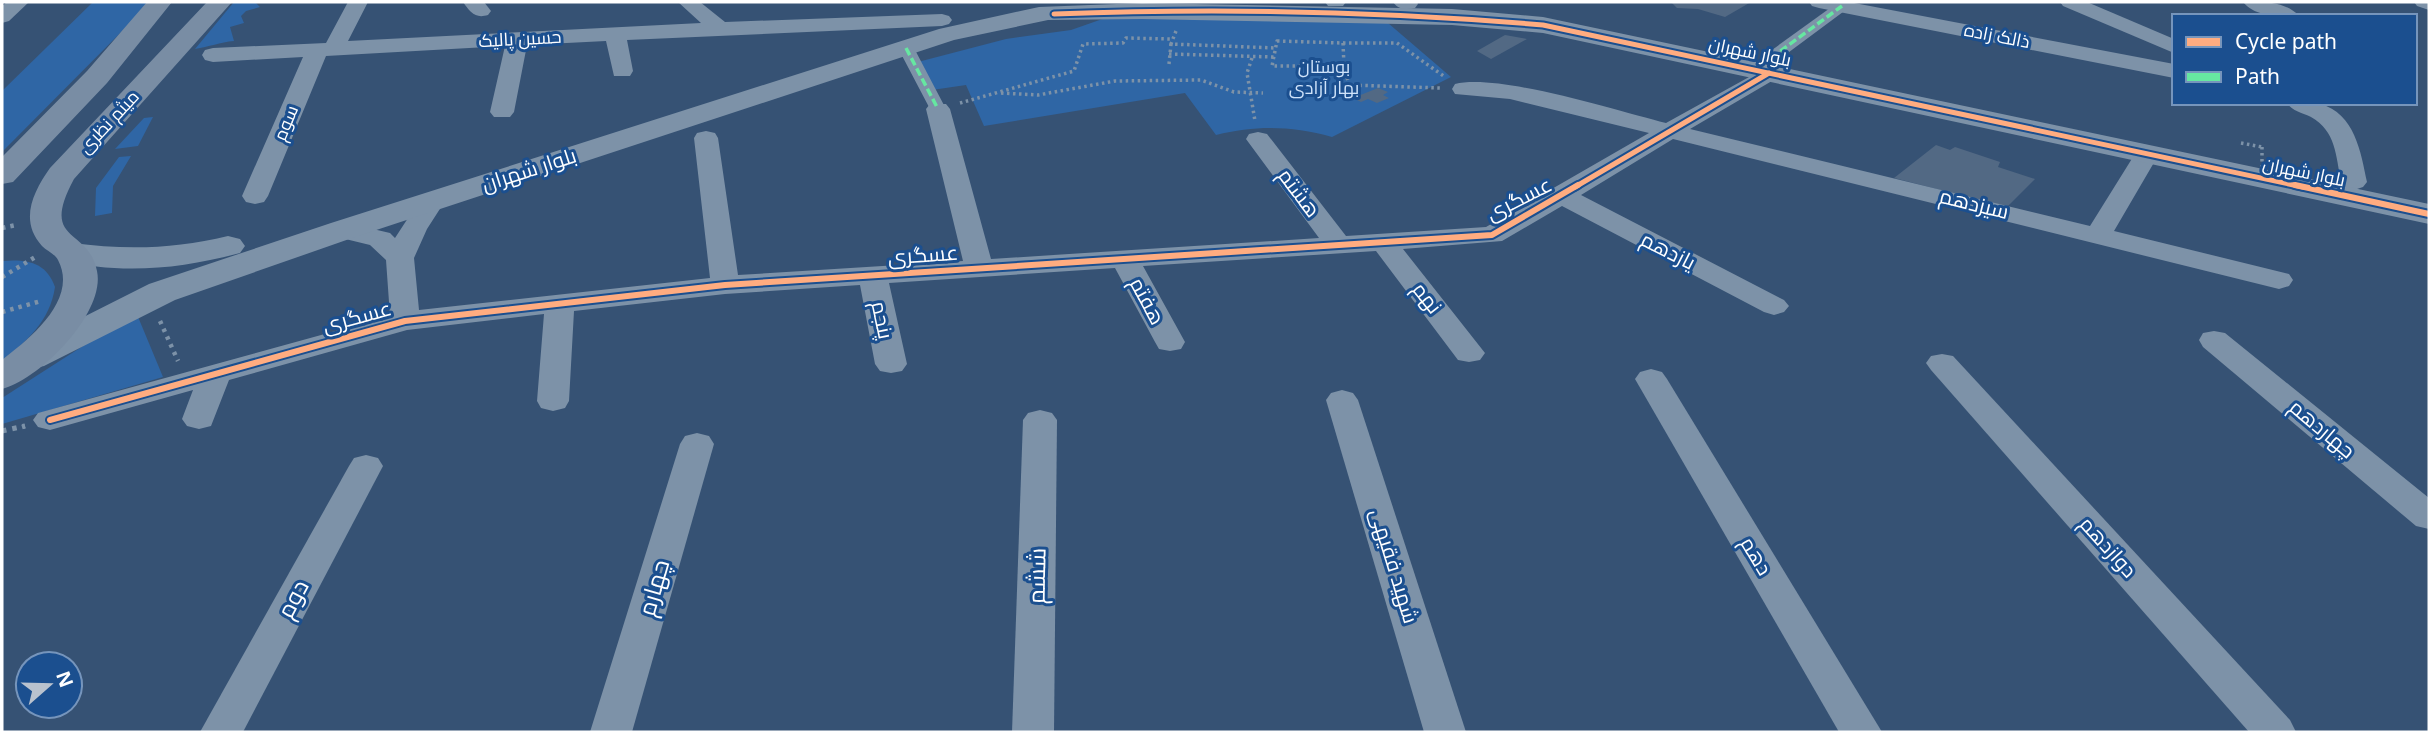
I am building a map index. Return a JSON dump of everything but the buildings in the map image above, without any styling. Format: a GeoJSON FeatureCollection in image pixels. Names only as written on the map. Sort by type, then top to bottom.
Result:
{"type":"FeatureCollection","features":[{"type":"Feature","properties":{"kind":"main road","name":"میثم نظری"},"geometry":{"type":"LineString","coordinates":[[2,175],[97,77],[154,11],[170,2]]}},
{"type":"Feature","properties":{"kind":"main road","name":"میثم نظری"},"geometry":{"type":"LineString","coordinates":[[17,368],[55,333],[77,296],[80,279],[65,248],[51,236],[46,202],[61,175],[220,2]]}},
{"type":"Feature","properties":{"kind":"street"},"geometry":{"type":"LineString","coordinates":[[2,17],[19,2]]}},
{"type":"Feature","properties":{"kind":"street","name":"سوم"},"geometry":{"type":"LineString","coordinates":[[255,196],[325,49],[358,2]]}},
{"type":"Feature","properties":{"kind":"street"},"geometry":{"type":"LineString","coordinates":[[688,2],[719,29]]}},
{"type":"Feature","properties":{"kind":"street","name":"بلوار شهران"},"geometry":{"type":"LineString","coordinates":[[65,248],[129,261],[203,253],[406,193],[846,50],[932,10],[982,2]]}},
{"type":"Feature","properties":{"kind":"street"},"geometry":{"type":"LineString","coordinates":[[997,2],[1012,12],[1047,15],[1078,7],[1086,2]]}},
{"type":"Feature","properties":{"kind":"street","name":"بلوار شهران"},"geometry":{"type":"LineString","coordinates":[[1308,2],[1500,6],[1550,13],[2147,154],[2429,214]]}},
{"type":"Feature","properties":{"kind":"street","name":"ذالک زاده"},"geometry":{"type":"LineString","coordinates":[[1819,2],[2172,71]]}},
{"type":"Feature","properties":{"kind":"street"},"geometry":{"type":"LineString","coordinates":[[1894,2],[1941,25]]}},
{"type":"Feature","properties":{"kind":"street"},"geometry":{"type":"LineString","coordinates":[[2070,2],[2168,41]]}},
{"type":"Feature","properties":{"kind":"street"},"geometry":{"type":"LineString","coordinates":[[2253,2],[2282,14]]}},
{"type":"Feature","properties":{"kind":"street"},"geometry":{"type":"LineString","coordinates":[[2424,2],[2429,4]]}},
{"type":"Feature","properties":{"kind":"street"},"geometry":{"type":"LineString","coordinates":[[1770,65],[1842,6]]}},
{"type":"Feature","properties":{"kind":"street","name":"حسین پالیک"},"geometry":{"type":"LineString","coordinates":[[213,55],[826,23],[932,10]]}},
{"type":"Feature","properties":{"kind":"street","name":"بلوار شهران"},"geometry":{"type":"LineString","coordinates":[[17,368],[162,292],[343,230],[948,34],[1047,15],[1142,11],[1498,19],[1770,65],[2429,198]]}},
{"type":"Feature","properties":{"kind":"street"},"geometry":{"type":"LineString","coordinates":[[826,23],[837,27],[845,36],[846,50]]}},
{"type":"Feature","properties":{"kind":"street"},"geometry":{"type":"LineString","coordinates":[[615,34],[622,71]]}},
{"type":"Feature","properties":{"kind":"street"},"geometry":{"type":"LineString","coordinates":[[502,112],[517,39]]}},
{"type":"Feature","properties":{"kind":"street"},"geometry":{"type":"LineString","coordinates":[[906,48],[938,109],[979,269]]}},
{"type":"Feature","properties":{"kind":"street","name":"عسگری"},"geometry":{"type":"LineString","coordinates":[[50,420],[405,321],[725,285],[1492,235],[1563,196],[1770,65]]}},
{"type":"Feature","properties":{"kind":"street"},"geometry":{"type":"LineString","coordinates":[[1463,89],[1510,92],[1668,129]]}},
{"type":"Feature","properties":{"kind":"street"},"geometry":{"type":"LineString","coordinates":[[2303,105],[2325,114],[2343,131],[2354,182]]}},
{"type":"Feature","properties":{"kind":"street","name":"سیزدهم"},"geometry":{"type":"LineString","coordinates":[[1668,129],[2279,280]]}},
{"type":"Feature","properties":{"kind":"street"},"geometry":{"type":"LineString","coordinates":[[706,138],[725,285]]}},
{"type":"Feature","properties":{"kind":"street","name":"هشتم"},"geometry":{"type":"LineString","coordinates":[[1258,139],[1339,246]]}},
{"type":"Feature","properties":{"kind":"street"},"geometry":{"type":"LineString","coordinates":[[2098,235],[2147,154]]}},
{"type":"Feature","properties":{"kind":"street","name":"یازدهم"},"geometry":{"type":"LineString","coordinates":[[1563,196],[1774,306]]}},
{"type":"Feature","properties":{"kind":"street"},"geometry":{"type":"LineString","coordinates":[[405,321],[400,258],[413,229],[432,201]]}},
{"type":"Feature","properties":{"kind":"street"},"geometry":{"type":"LineString","coordinates":[[343,230],[380,239],[400,258]]}},
{"type":"Feature","properties":{"kind":"street","name":"نهم"},"geometry":{"type":"LineString","coordinates":[[1384,243],[1469,353]]}},
{"type":"Feature","properties":{"kind":"street","name":"هفتم"},"geometry":{"type":"LineString","coordinates":[[1125,260],[1170,342]]}},
{"type":"Feature","properties":{"kind":"street","name":"پنجم"},"geometry":{"type":"LineString","coordinates":[[873,276],[891,364]]}},
{"type":"Feature","properties":{"kind":"street"},"geometry":{"type":"LineString","coordinates":[[553,401],[559,304]]}},
{"type":"Feature","properties":{"kind":"street","name":"چهاردهم"},"geometry":{"type":"LineString","coordinates":[[2214,340],[2429,517]]}},
{"type":"Feature","properties":{"kind":"street","name":"دوازدهم"},"geometry":{"type":"LineString","coordinates":[[1942,363],[2275,732]]}},
{"type":"Feature","properties":{"kind":"street"},"geometry":{"type":"LineString","coordinates":[[199,419],[201,378]]}},
{"type":"Feature","properties":{"kind":"street","name":"دهم"},"geometry":{"type":"LineString","coordinates":[[1651,379],[1861,732]]}},
{"type":"Feature","properties":{"kind":"street","name":"شهید فقیهی"},"geometry":{"type":"LineString","coordinates":[[1342,400],[1445,732]]}},
{"type":"Feature","properties":{"kind":"street","name":"ششم"},"geometry":{"type":"LineString","coordinates":[[1033,732],[1040,420]]}},
{"type":"Feature","properties":{"kind":"street","name":"چهارم"},"geometry":{"type":"LineString","coordinates":[[611,732],[697,443]]}},
{"type":"Feature","properties":{"kind":"street","name":"دوم"},"geometry":{"type":"LineString","coordinates":[[221,732],[366,466]]}},
{"type":"Feature","properties":{"kind":"path"},"geometry":{"type":"LineString","coordinates":[[1169,64],[1169,54],[1177,28]]}},
{"type":"Feature","properties":{"kind":"path"},"geometry":{"type":"LineString","coordinates":[[938,109],[1074,72],[1083,44],[1123,43],[1126,38],[1276,48]]}},
{"type":"Feature","properties":{"kind":"path"},"geometry":{"type":"LineString","coordinates":[[1344,66],[1272,66],[1277,41],[1397,43],[1463,89]]}},
{"type":"Feature","properties":{"kind":"path"},"geometry":{"type":"LineString","coordinates":[[1343,43],[1344,66],[1349,85],[1463,89]]}},
{"type":"Feature","properties":{"kind":"path"},"geometry":{"type":"LineString","coordinates":[[1169,54],[1274,57]]}},
{"type":"Feature","properties":{"kind":"path"},"geometry":{"type":"LineString","coordinates":[[1252,57],[1247,73],[1258,139]]}},
{"type":"Feature","properties":{"kind":"path"},"geometry":{"type":"LineString","coordinates":[[1001,93],[1038,94],[1115,81],[1201,80],[1234,92],[1263,93]]}},
{"type":"Feature","properties":{"kind":"path"},"geometry":{"type":"LineString","coordinates":[[2241,143],[2262,147],[2262,185]]}},
{"type":"Feature","properties":{"kind":"path"},"geometry":{"type":"LineString","coordinates":[[2,228],[16,225]]}},
{"type":"Feature","properties":{"kind":"path"},"geometry":{"type":"LineString","coordinates":[[2,277],[65,248]]}},
{"type":"Feature","properties":{"kind":"path"},"geometry":{"type":"LineString","coordinates":[[158,317],[201,378]]}},
{"type":"Feature","properties":{"kind":"green space"},"geometry":{"type":"Polygon","coordinates":[[[93,2],[151,2],[2,152],[2,91],[93,2]]]}},
{"type":"Feature","properties":{"kind":"green space"},"geometry":{"type":"Polygon","coordinates":[[[234,2],[255,2],[260,7],[246,11],[241,16],[244,23],[230,27],[234,41],[195,49],[234,2]]]}},
{"type":"Feature","properties":{"kind":"green space","name":"بوستان بهار آزادی"},"geometry":{"type":"Polygon","coordinates":[[[1111,16],[1388,23],[1451,77],[1332,137],[1274,128],[1216,135],[1185,93],[984,126],[966,85],[925,91],[914,63],[1006,39],[1071,30],[1111,16]]]}},
{"type":"Feature","properties":{"kind":"green space"},"geometry":{"type":"Polygon","coordinates":[[[153,117],[138,146],[115,149],[144,118],[153,117]]]}},
{"type":"Feature","properties":{"kind":"green space"},"geometry":{"type":"Polygon","coordinates":[[[131,156],[113,186],[112,213],[95,216],[96,188],[119,157],[131,156]]]}},
{"type":"Feature","properties":{"kind":"green space"},"geometry":{"type":"Polygon","coordinates":[[[2,261],[27,262],[41,267],[55,287],[43,320],[20,346],[2,361],[2,261]]]}},
{"type":"Feature","properties":{"kind":"green space"},"geometry":{"type":"Polygon","coordinates":[[[136,312],[163,377],[2,424],[2,398],[136,312]]]}},
{"type":"Feature","properties":{"kind":"marked path"},"geometry":{"type":"LineString","coordinates":[[1771,58],[1842,6]]}},
{"type":"Feature","properties":{"kind":"marked path"},"geometry":{"type":"LineString","coordinates":[[906,48],[938,109]]}},
{"type":"Feature","properties":{"kind":"cycle path"},"geometry":{"type":"LineString","coordinates":[[1054,14],[1142,11],[1452,17],[1543,25],[2429,214]]}},
{"type":"Feature","properties":{"kind":"cycle path"},"geometry":{"type":"LineString","coordinates":[[50,420],[405,321],[725,285],[1492,235],[1769,73]]}}]}
